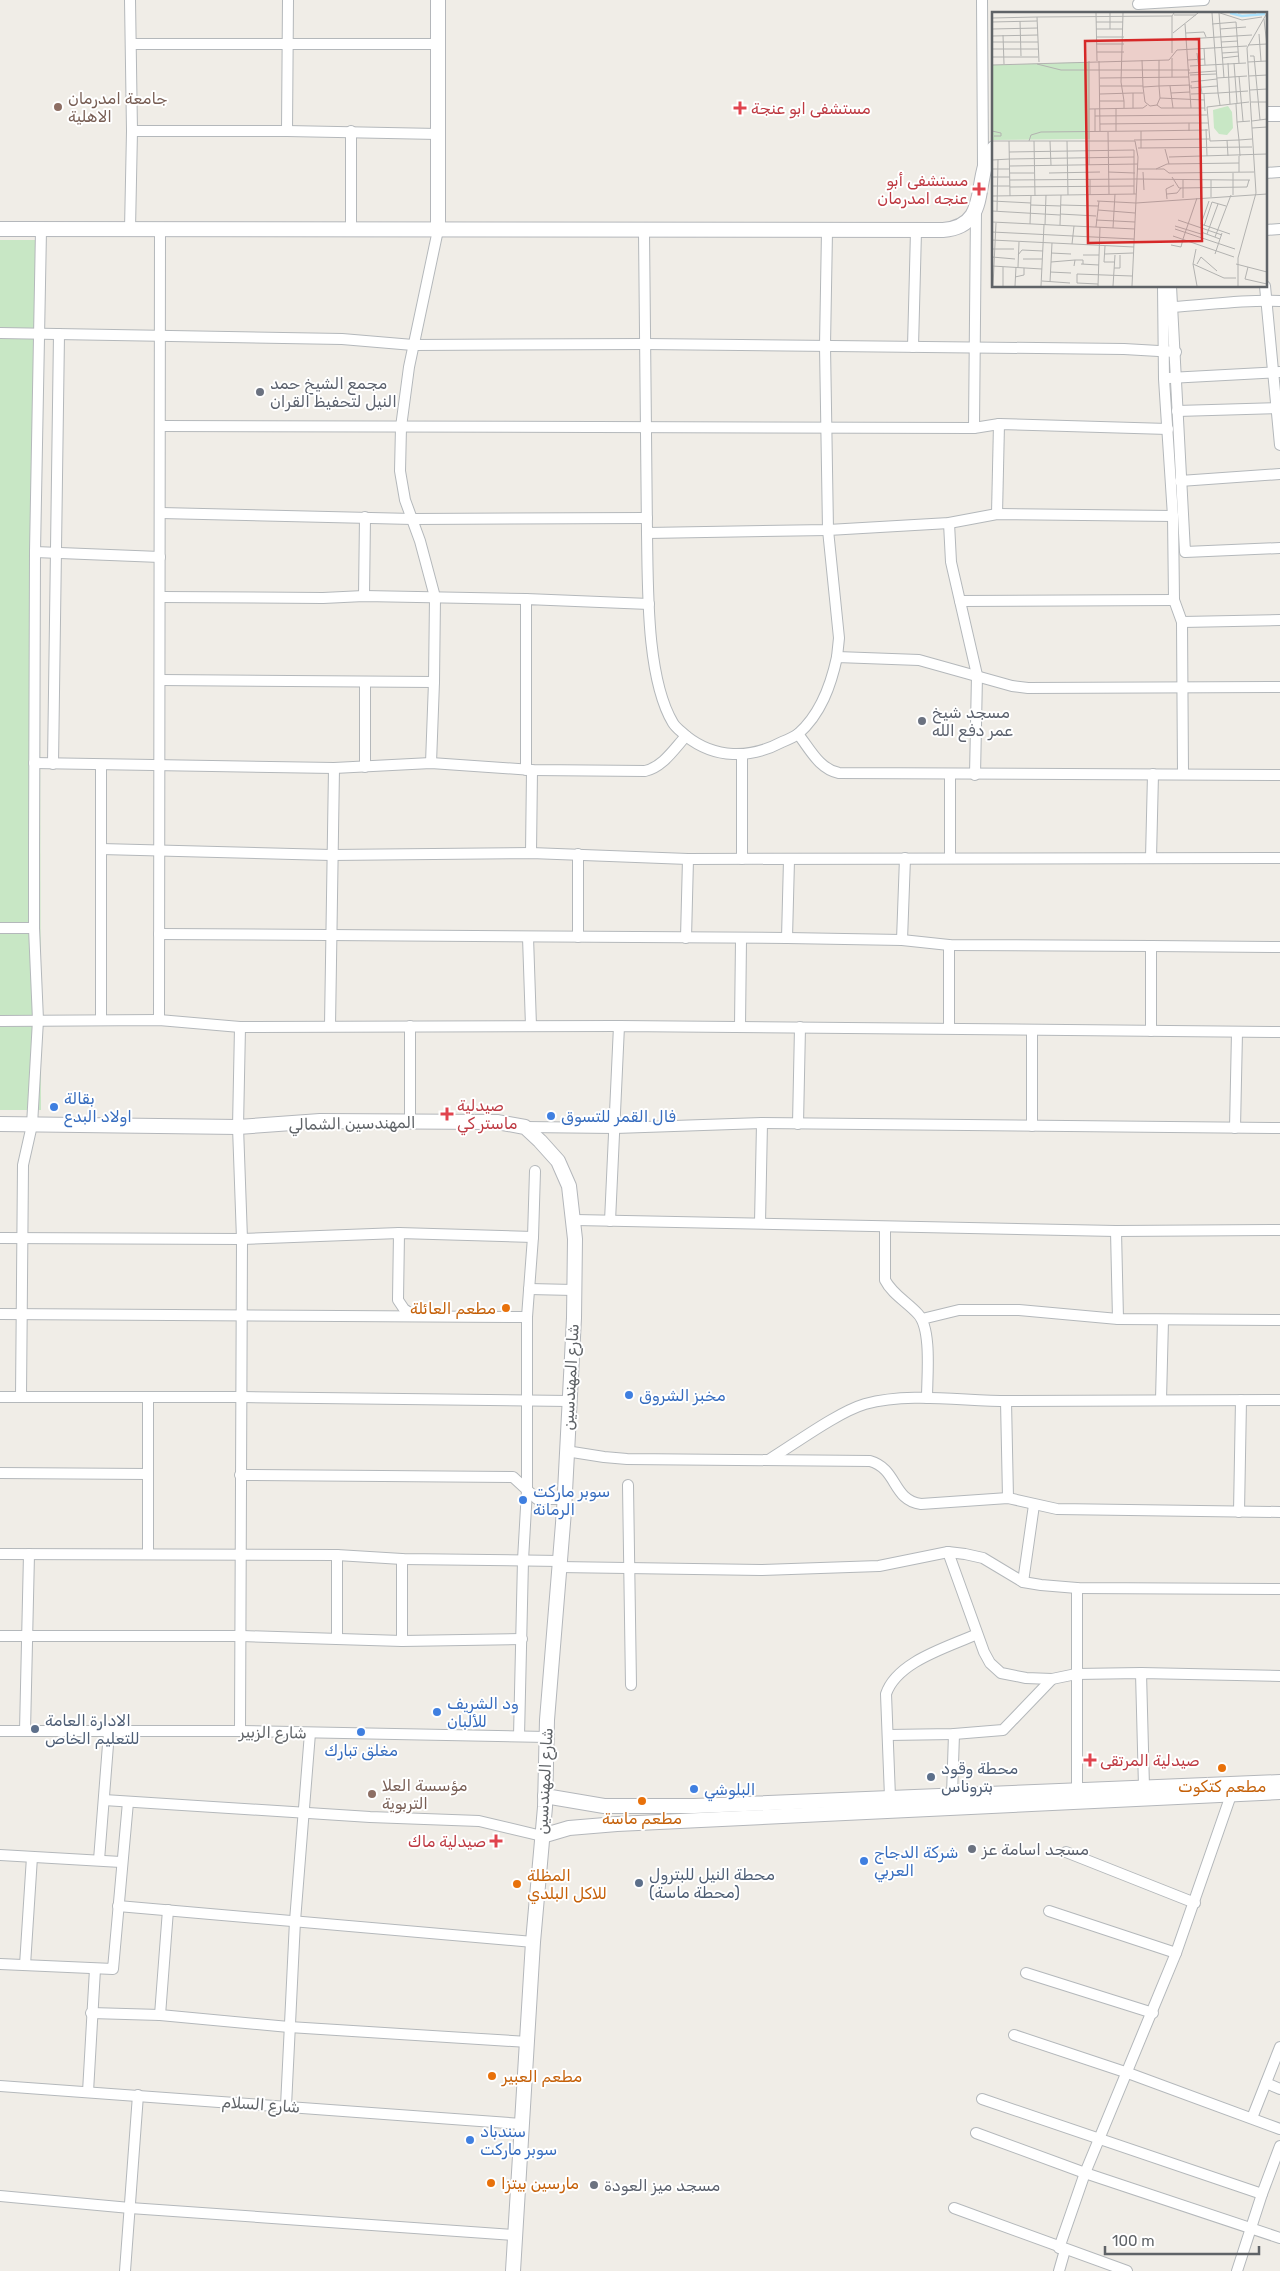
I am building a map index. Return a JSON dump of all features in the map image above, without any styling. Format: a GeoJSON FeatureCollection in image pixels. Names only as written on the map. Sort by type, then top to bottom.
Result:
{"type":"FeatureCollection","features":[{"type":"Feature","properties":{"kind":"main road"},"geometry":{"type":"LineString","coordinates":[[438,0],[438,230]]}},
{"type":"Feature","properties":{"kind":"main road"},"geometry":{"type":"LineString","coordinates":[[0,229],[916,232],[951,230],[966,223],[976,210],[983,172],[992,152]]}},
{"type":"Feature","properties":{"kind":"main road","name":"المهندسين الشمالي"},"geometry":{"type":"LineString","coordinates":[[0,1124],[238,1127],[320,1121],[410,1121],[497,1122],[525,1128]]}},
{"type":"Feature","properties":{"kind":"main road"},"geometry":{"type":"LineString","coordinates":[[525,1128],[547,1148],[563,1169],[569,1186],[575,1220],[574,1290]]}},
{"type":"Feature","properties":{"kind":"main road","name":"شارع المهندسين"},"geometry":{"type":"LineString","coordinates":[[513,2271],[533,1942],[545,1796],[547,1737],[564,1499],[574,1290]]}},
{"type":"Feature","properties":{"kind":"main road"},"geometry":{"type":"LineString","coordinates":[[545,1796],[604,1806],[694,1806],[761,1810],[1231,1789],[1280,1782]]}},
{"type":"Feature","properties":{"kind":"main road"},"geometry":{"type":"LineString","coordinates":[[542,1836],[569,1828],[890,1797],[927,1802],[952,1795],[1144,1787],[1280,1792]]}},
{"type":"Feature","properties":{"kind":"street"},"geometry":{"type":"LineString","coordinates":[[130,0],[132,131],[130,229]]}},
{"type":"Feature","properties":{"kind":"street"},"geometry":{"type":"LineString","coordinates":[[287,130],[288,0]]}},
{"type":"Feature","properties":{"kind":"street"},"geometry":{"type":"LineString","coordinates":[[982,0],[983,172]]}},
{"type":"Feature","properties":{"kind":"street"},"geometry":{"type":"LineString","coordinates":[[1138,6],[1204,0]]}},
{"type":"Feature","properties":{"kind":"street"},"geometry":{"type":"LineString","coordinates":[[131,44],[439,44]]}},
{"type":"Feature","properties":{"kind":"street"},"geometry":{"type":"LineString","coordinates":[[132,131],[287,130],[438,134]]}},
{"type":"Feature","properties":{"kind":"street"},"geometry":{"type":"LineString","coordinates":[[351,131],[351,230]]}},
{"type":"Feature","properties":{"kind":"street"},"geometry":{"type":"LineString","coordinates":[[974,428],[976,210]]}},
{"type":"Feature","properties":{"kind":"street"},"geometry":{"type":"LineString","coordinates":[[159,1020],[161,766],[160,229]]}},
{"type":"Feature","properties":{"kind":"street"},"geometry":{"type":"LineString","coordinates":[[20,1397],[23,1165],[32,1124],[38,1020],[34,928],[34,763],[35,552],[41,230]]}},
{"type":"Feature","properties":{"kind":"street"},"geometry":{"type":"LineString","coordinates":[[431,763],[435,597],[402,487],[401,427],[413,344],[438,230]]}},
{"type":"Feature","properties":{"kind":"street"},"geometry":{"type":"LineString","coordinates":[[644,231],[648,604],[661,696],[674,726],[699,746],[717,752],[742,755],[775,746],[798,734],[823,702],[832,681],[837,657],[839,638],[828,530],[825,426],[826,231]]}},
{"type":"Feature","properties":{"kind":"street"},"geometry":{"type":"LineString","coordinates":[[913,347],[916,232]]}},
{"type":"Feature","properties":{"kind":"street"},"geometry":{"type":"LineString","coordinates":[[1163,288],[1164,379],[1173,516],[1174,600],[1182,622],[1183,774]]}},
{"type":"Feature","properties":{"kind":"street"},"geometry":{"type":"LineString","coordinates":[[1171,288],[1176,352],[1175,378],[1185,552],[1280,548]]}},
{"type":"Feature","properties":{"kind":"street"},"geometry":{"type":"LineString","coordinates":[[1264,288],[1276,372],[1280,445]]}},
{"type":"Feature","properties":{"kind":"street"},"geometry":{"type":"LineString","coordinates":[[1172,306],[1240,303],[1266,298],[1280,301]]}},
{"type":"Feature","properties":{"kind":"street"},"geometry":{"type":"LineString","coordinates":[[0,333],[342,339],[413,344],[976,347],[1124,349],[1176,352]]}},
{"type":"Feature","properties":{"kind":"street"},"geometry":{"type":"LineString","coordinates":[[53,764],[59,334]]}},
{"type":"Feature","properties":{"kind":"street"},"geometry":{"type":"LineString","coordinates":[[1164,379],[1276,372]]}},
{"type":"Feature","properties":{"kind":"street"},"geometry":{"type":"LineString","coordinates":[[1177,412],[1278,408]]}},
{"type":"Feature","properties":{"kind":"street"},"geometry":{"type":"LineString","coordinates":[[160,426],[646,428],[825,426],[974,428],[999,424],[1168,429]]}},
{"type":"Feature","properties":{"kind":"street"},"geometry":{"type":"LineString","coordinates":[[997,514],[999,424]]}},
{"type":"Feature","properties":{"kind":"street"},"geometry":{"type":"LineString","coordinates":[[1180,481],[1280,474]]}},
{"type":"Feature","properties":{"kind":"street"},"geometry":{"type":"LineString","coordinates":[[161,514],[366,517],[413,520],[646,518]]}},
{"type":"Feature","properties":{"kind":"street"},"geometry":{"type":"LineString","coordinates":[[647,533],[828,530],[949,523],[997,514],[1173,516]]}},
{"type":"Feature","properties":{"kind":"street"},"geometry":{"type":"LineString","coordinates":[[364,596],[366,517]]}},
{"type":"Feature","properties":{"kind":"street"},"geometry":{"type":"LineString","coordinates":[[949,523],[951,562],[977,675],[976,774]]}},
{"type":"Feature","properties":{"kind":"street"},"geometry":{"type":"LineString","coordinates":[[35,552],[160,557]]}},
{"type":"Feature","properties":{"kind":"street"},"geometry":{"type":"LineString","coordinates":[[161,597],[435,597],[648,604]]}},
{"type":"Feature","properties":{"kind":"street"},"geometry":{"type":"LineString","coordinates":[[526,599],[531,853]]}},
{"type":"Feature","properties":{"kind":"street"},"geometry":{"type":"LineString","coordinates":[[960,601],[1174,600]]}},
{"type":"Feature","properties":{"kind":"street"},"geometry":{"type":"LineString","coordinates":[[1182,622],[1280,620]]}},
{"type":"Feature","properties":{"kind":"street"},"geometry":{"type":"LineString","coordinates":[[837,657],[919,660],[1012,686],[1028,688],[1280,687]]}},
{"type":"Feature","properties":{"kind":"street"},"geometry":{"type":"LineString","coordinates":[[160,680],[434,682]]}},
{"type":"Feature","properties":{"kind":"street"},"geometry":{"type":"LineString","coordinates":[[365,682],[365,767]]}},
{"type":"Feature","properties":{"kind":"street"},"geometry":{"type":"LineString","coordinates":[[798,734],[822,766],[831,772],[848,774],[1280,775]]}},
{"type":"Feature","properties":{"kind":"street"},"geometry":{"type":"LineString","coordinates":[[34,763],[101,766],[334,768],[431,763],[529,770],[645,771],[653,769],[662,762],[686,736]]}},
{"type":"Feature","properties":{"kind":"street"},"geometry":{"type":"LineString","coordinates":[[742,755],[742,859]]}},
{"type":"Feature","properties":{"kind":"street"},"geometry":{"type":"LineString","coordinates":[[101,766],[101,1019]]}},
{"type":"Feature","properties":{"kind":"street"},"geometry":{"type":"LineString","coordinates":[[330,1026],[334,768]]}},
{"type":"Feature","properties":{"kind":"street"},"geometry":{"type":"LineString","coordinates":[[1152,858],[1153,774]]}},
{"type":"Feature","properties":{"kind":"street"},"geometry":{"type":"LineString","coordinates":[[950,775],[950,858]]}},
{"type":"Feature","properties":{"kind":"street"},"geometry":{"type":"LineString","coordinates":[[101,849],[332,854],[531,853],[688,859],[789,860],[905,858],[1280,858]]}},
{"type":"Feature","properties":{"kind":"street"},"geometry":{"type":"LineString","coordinates":[[578,854],[578,937]]}},
{"type":"Feature","properties":{"kind":"street"},"geometry":{"type":"LineString","coordinates":[[902,940],[905,858]]}},
{"type":"Feature","properties":{"kind":"street"},"geometry":{"type":"LineString","coordinates":[[686,938],[688,859]]}},
{"type":"Feature","properties":{"kind":"street"},"geometry":{"type":"LineString","coordinates":[[787,938],[789,860]]}},
{"type":"Feature","properties":{"kind":"street"},"geometry":{"type":"LineString","coordinates":[[0,928],[34,928]]}},
{"type":"Feature","properties":{"kind":"street"},"geometry":{"type":"LineString","coordinates":[[159,934],[787,938],[902,940],[950,945],[1280,947]]}},
{"type":"Feature","properties":{"kind":"street"},"geometry":{"type":"LineString","coordinates":[[528,937],[531,1026]]}},
{"type":"Feature","properties":{"kind":"street"},"geometry":{"type":"LineString","coordinates":[[740,1027],[741,939]]}},
{"type":"Feature","properties":{"kind":"street"},"geometry":{"type":"LineString","coordinates":[[949,1028],[950,945]]}},
{"type":"Feature","properties":{"kind":"street"},"geometry":{"type":"LineString","coordinates":[[1151,946],[1151,1031]]}},
{"type":"Feature","properties":{"kind":"street"},"geometry":{"type":"LineString","coordinates":[[0,1021],[159,1020],[240,1027],[619,1026],[1280,1032]]}},
{"type":"Feature","properties":{"kind":"street"},"geometry":{"type":"LineString","coordinates":[[410,1026],[410,1121]]}},
{"type":"Feature","properties":{"kind":"street"},"geometry":{"type":"LineString","coordinates":[[610,1221],[619,1026]]}},
{"type":"Feature","properties":{"kind":"street"},"geometry":{"type":"LineString","coordinates":[[240,1027],[238,1127],[242,1239],[240,1475],[242,1636],[240,1731]]}},
{"type":"Feature","properties":{"kind":"street"},"geometry":{"type":"LineString","coordinates":[[798,1124],[800,1027]]}},
{"type":"Feature","properties":{"kind":"street"},"geometry":{"type":"LineString","coordinates":[[1032,1031],[1032,1126]]}},
{"type":"Feature","properties":{"kind":"street"},"geometry":{"type":"LineString","coordinates":[[1235,1128],[1237,1032]]}},
{"type":"Feature","properties":{"kind":"street"},"geometry":{"type":"LineString","coordinates":[[760,1223],[762,1123]]}},
{"type":"Feature","properties":{"kind":"street"},"geometry":{"type":"LineString","coordinates":[[525,1128],[615,1128],[762,1123],[1280,1128]]}},
{"type":"Feature","properties":{"kind":"street"},"geometry":{"type":"LineString","coordinates":[[518,1736],[527,1490],[527,1317],[533,1237],[534,1170]]}},
{"type":"Feature","properties":{"kind":"street"},"geometry":{"type":"LineString","coordinates":[[575,1220],[1116,1231],[1280,1230]]}},
{"type":"Feature","properties":{"kind":"street"},"geometry":{"type":"LineString","coordinates":[[885,1227],[885,1280],[888,1287],[922,1319],[926,1336],[927,1398]]}},
{"type":"Feature","properties":{"kind":"street"},"geometry":{"type":"LineString","coordinates":[[1116,1231],[1118,1318]]}},
{"type":"Feature","properties":{"kind":"street"},"geometry":{"type":"LineString","coordinates":[[0,1238],[242,1239],[399,1233],[533,1237]]}},
{"type":"Feature","properties":{"kind":"street"},"geometry":{"type":"LineString","coordinates":[[399,1233],[398,1300],[404,1309],[415,1316]]}},
{"type":"Feature","properties":{"kind":"street"},"geometry":{"type":"LineString","coordinates":[[529,1289],[574,1290]]}},
{"type":"Feature","properties":{"kind":"street"},"geometry":{"type":"LineString","coordinates":[[922,1319],[960,1310],[1019,1310],[1163,1320],[1280,1320]]}},
{"type":"Feature","properties":{"kind":"street"},"geometry":{"type":"LineString","coordinates":[[0,1314],[527,1317]]}},
{"type":"Feature","properties":{"kind":"street"},"geometry":{"type":"LineString","coordinates":[[1160,1400],[1163,1320]]}},
{"type":"Feature","properties":{"kind":"street"},"geometry":{"type":"LineString","coordinates":[[0,1397],[569,1400]]}},
{"type":"Feature","properties":{"kind":"street"},"geometry":{"type":"LineString","coordinates":[[148,1397],[148,1554]]}},
{"type":"Feature","properties":{"kind":"street"},"geometry":{"type":"LineString","coordinates":[[770,1460],[848,1411],[864,1404],[888,1400],[927,1398],[1006,1401],[1280,1400]]}},
{"type":"Feature","properties":{"kind":"street"},"geometry":{"type":"LineString","coordinates":[[1239,1512],[1241,1400]]}},
{"type":"Feature","properties":{"kind":"street"},"geometry":{"type":"LineString","coordinates":[[1006,1401],[1008,1498]]}},
{"type":"Feature","properties":{"kind":"street"},"geometry":{"type":"LineString","coordinates":[[566,1451],[627,1459],[874,1462],[886,1470],[903,1498],[913,1503],[1008,1498],[1058,1509],[1280,1512]]}},
{"type":"Feature","properties":{"kind":"street"},"geometry":{"type":"LineString","coordinates":[[0,1473],[148,1474]]}},
{"type":"Feature","properties":{"kind":"street"},"geometry":{"type":"LineString","coordinates":[[240,1475],[513,1477],[536,1499],[564,1499]]}},
{"type":"Feature","properties":{"kind":"street"},"geometry":{"type":"LineString","coordinates":[[628,1485],[631,1685]]}},
{"type":"Feature","properties":{"kind":"street"},"geometry":{"type":"LineString","coordinates":[[1023,1582],[1034,1505]]}},
{"type":"Feature","properties":{"kind":"street"},"geometry":{"type":"LineString","coordinates":[[948,1552],[977,1634],[990,1663],[1002,1673],[1026,1678],[1052,1679],[1076,1674],[1141,1672],[1280,1676]]}},
{"type":"Feature","properties":{"kind":"street"},"geometry":{"type":"LineString","coordinates":[[0,1554],[337,1555],[402,1559],[523,1560],[630,1569],[761,1570],[879,1566],[948,1552],[983,1558],[1023,1582],[1077,1588],[1280,1589]]}},
{"type":"Feature","properties":{"kind":"street"},"geometry":{"type":"LineString","coordinates":[[25,1731],[29,1554]]}},
{"type":"Feature","properties":{"kind":"street"},"geometry":{"type":"LineString","coordinates":[[337,1555],[337,1639]]}},
{"type":"Feature","properties":{"kind":"street"},"geometry":{"type":"LineString","coordinates":[[402,1559],[402,1640]]}},
{"type":"Feature","properties":{"kind":"street"},"geometry":{"type":"LineString","coordinates":[[1077,1588],[1077,1790]]}},
{"type":"Feature","properties":{"kind":"street"},"geometry":{"type":"LineString","coordinates":[[890,1797],[886,1694],[889,1685],[909,1665],[977,1634]]}},
{"type":"Feature","properties":{"kind":"street"},"geometry":{"type":"LineString","coordinates":[[0,1636],[242,1636],[402,1640],[522,1638]]}},
{"type":"Feature","properties":{"kind":"street"},"geometry":{"type":"LineString","coordinates":[[1141,1672],[1144,1787]]}},
{"type":"Feature","properties":{"kind":"street"},"geometry":{"type":"LineString","coordinates":[[888,1735],[954,1734],[1003,1730],[1052,1679]]}},
{"type":"Feature","properties":{"kind":"street","name":"شارع الزبير"},"geometry":{"type":"LineString","coordinates":[[0,1731],[240,1731],[547,1737]]}},
{"type":"Feature","properties":{"kind":"street"},"geometry":{"type":"LineString","coordinates":[[99,1860],[109,1732]]}},
{"type":"Feature","properties":{"kind":"street"},"geometry":{"type":"LineString","coordinates":[[286,2106],[289,2027],[310,1733]]}},
{"type":"Feature","properties":{"kind":"street"},"geometry":{"type":"LineString","coordinates":[[952,1795],[954,1734]]}},
{"type":"Feature","properties":{"kind":"street"},"geometry":{"type":"LineString","coordinates":[[1059,2271],[1062,2249],[1085,2173],[1176,1954],[1195,1902],[1231,1789]]}},
{"type":"Feature","properties":{"kind":"street"},"geometry":{"type":"LineString","coordinates":[[104,1800],[479,1821],[542,1836]]}},
{"type":"Feature","properties":{"kind":"street"},"geometry":{"type":"LineString","coordinates":[[0,1964],[113,1969],[121,1862],[128,1802]]}},
{"type":"Feature","properties":{"kind":"street"},"geometry":{"type":"LineString","coordinates":[[1066,1852],[1195,1902]]}},
{"type":"Feature","properties":{"kind":"street"},"geometry":{"type":"LineString","coordinates":[[0,1855],[121,1862]]}},
{"type":"Feature","properties":{"kind":"street"},"geometry":{"type":"LineString","coordinates":[[25,1965],[32,1858]]}},
{"type":"Feature","properties":{"kind":"street"},"geometry":{"type":"LineString","coordinates":[[118,1906],[533,1942]]}},
{"type":"Feature","properties":{"kind":"street"},"geometry":{"type":"LineString","coordinates":[[160,2015],[168,1910]]}},
{"type":"Feature","properties":{"kind":"street"},"geometry":{"type":"LineString","coordinates":[[1049,1911],[1176,1954]]}},
{"type":"Feature","properties":{"kind":"street"},"geometry":{"type":"LineString","coordinates":[[88,2092],[95,1969]]}},
{"type":"Feature","properties":{"kind":"street"},"geometry":{"type":"LineString","coordinates":[[1026,1973],[1153,2012]]}},
{"type":"Feature","properties":{"kind":"street"},"geometry":{"type":"LineString","coordinates":[[91,2013],[160,2015],[289,2027],[528,2042]]}},
{"type":"Feature","properties":{"kind":"street"},"geometry":{"type":"LineString","coordinates":[[1014,2035],[1128,2073],[1280,2129]]}},
{"type":"Feature","properties":{"kind":"street"},"geometry":{"type":"LineString","coordinates":[[1252,2118],[1280,2047]]}},
{"type":"Feature","properties":{"kind":"street"},"geometry":{"type":"LineString","coordinates":[[1266,2083],[1280,2089]]}},
{"type":"Feature","properties":{"kind":"street","name":"شارع السلام"},"geometry":{"type":"LineString","coordinates":[[0,2086],[522,2124]]}},
{"type":"Feature","properties":{"kind":"street"},"geometry":{"type":"LineString","coordinates":[[125,2271],[138,2095]]}},
{"type":"Feature","properties":{"kind":"street"},"geometry":{"type":"LineString","coordinates":[[982,2099],[1262,2194]]}},
{"type":"Feature","properties":{"kind":"street"},"geometry":{"type":"LineString","coordinates":[[976,2133],[1085,2173],[1280,2238]]}},
{"type":"Feature","properties":{"kind":"street"},"geometry":{"type":"LineString","coordinates":[[1237,2271],[1262,2194],[1275,2172],[1280,2146]]}},
{"type":"Feature","properties":{"kind":"street"},"geometry":{"type":"LineString","coordinates":[[0,2196],[130,2208],[515,2235]]}},
{"type":"Feature","properties":{"kind":"street"},"geometry":{"type":"LineString","coordinates":[[954,2208],[1062,2249],[1127,2271]]}},
{"type":"Feature","properties":{"kind":"green space"},"geometry":{"type":"Polygon","coordinates":[[[0,240],[39,240],[41,1110],[0,1110],[0,240]]]}},
{"type":"Feature","properties":{"kind":"place","name":"جامعة امدرمان الاهلية"},"geometry":{"type":"Point","coordinates":[58,107]}},
{"type":"Feature","properties":{"kind":"place","name":"مستشفى ابو عنجة"},"geometry":{"type":"Point","coordinates":[740,108]}},
{"type":"Feature","properties":{"kind":"place","name":"مستشفى أبو عنجه امدرمان"},"geometry":{"type":"Point","coordinates":[979,189]}},
{"type":"Feature","properties":{"kind":"place","name":"مجمع الشيخ حمد النيل لتحفيظ القران"},"geometry":{"type":"Point","coordinates":[260,392]}},
{"type":"Feature","properties":{"kind":"place","name":"مسجد شيخ عمر دفع الله"},"geometry":{"type":"Point","coordinates":[922,721]}},
{"type":"Feature","properties":{"kind":"place","name":"بقالة اولاد البدع"},"geometry":{"type":"Point","coordinates":[54,1107]}},
{"type":"Feature","properties":{"kind":"place","name":"صيدلية ماستر كي"},"geometry":{"type":"Point","coordinates":[447,1114]}},
{"type":"Feature","properties":{"kind":"place","name":"فال القمر للتسوق"},"geometry":{"type":"Point","coordinates":[551,1116]}},
{"type":"Feature","properties":{"kind":"place","name":"مطعم العائلة"},"geometry":{"type":"Point","coordinates":[506,1308]}},
{"type":"Feature","properties":{"kind":"place","name":"مخبز الشروق"},"geometry":{"type":"Point","coordinates":[629,1395]}},
{"type":"Feature","properties":{"kind":"place","name":"سوبر ماركت الرمانة"},"geometry":{"type":"Point","coordinates":[523,1500]}},
{"type":"Feature","properties":{"kind":"place","name":"ود الشريف للألبان"},"geometry":{"type":"Point","coordinates":[437,1712]}},
{"type":"Feature","properties":{"kind":"place","name":"الادارة العامة للتعليم الخاص"},"geometry":{"type":"Point","coordinates":[35,1729]}},
{"type":"Feature","properties":{"kind":"place","name":"مغلق تبارك"},"geometry":{"type":"Point","coordinates":[361,1732]}},
{"type":"Feature","properties":{"kind":"place","name":"صيدلية المرتقى"},"geometry":{"type":"Point","coordinates":[1090,1760]}},
{"type":"Feature","properties":{"kind":"place","name":"مطعم كتكوت"},"geometry":{"type":"Point","coordinates":[1222,1768]}},
{"type":"Feature","properties":{"kind":"place","name":"محطة وقود بتروناس"},"geometry":{"type":"Point","coordinates":[931,1777]}},
{"type":"Feature","properties":{"kind":"place","name":"البلوشي"},"geometry":{"type":"Point","coordinates":[694,1789]}},
{"type":"Feature","properties":{"kind":"place","name":"مؤسسة العلا التربوية"},"geometry":{"type":"Point","coordinates":[372,1794]}},
{"type":"Feature","properties":{"kind":"place","name":"مطعم ماسة"},"geometry":{"type":"Point","coordinates":[642,1801]}},
{"type":"Feature","properties":{"kind":"place","name":"صيدلية ماك"},"geometry":{"type":"Point","coordinates":[496,1841]}},
{"type":"Feature","properties":{"kind":"place","name":"مسجد اسامة عز"},"geometry":{"type":"Point","coordinates":[972,1849]}},
{"type":"Feature","properties":{"kind":"place","name":"شركة الدجاج العربي"},"geometry":{"type":"Point","coordinates":[864,1861]}},
{"type":"Feature","properties":{"kind":"place","name":"محطة النيل للبترول (محطة ماسة)"},"geometry":{"type":"Point","coordinates":[639,1883]}},
{"type":"Feature","properties":{"kind":"place","name":"المظلة للاكل البلدي"},"geometry":{"type":"Point","coordinates":[517,1884]}},
{"type":"Feature","properties":{"kind":"place","name":"مطعم العبير"},"geometry":{"type":"Point","coordinates":[492,2076]}},
{"type":"Feature","properties":{"kind":"place","name":"سندباد سوبر ماركت"},"geometry":{"type":"Point","coordinates":[470,2140]}},
{"type":"Feature","properties":{"kind":"place","name":"مارسين بيتزا"},"geometry":{"type":"Point","coordinates":[491,2183]}},
{"type":"Feature","properties":{"kind":"place","name":"مسجد ميز العودة"},"geometry":{"type":"Point","coordinates":[594,2185]}}]}
